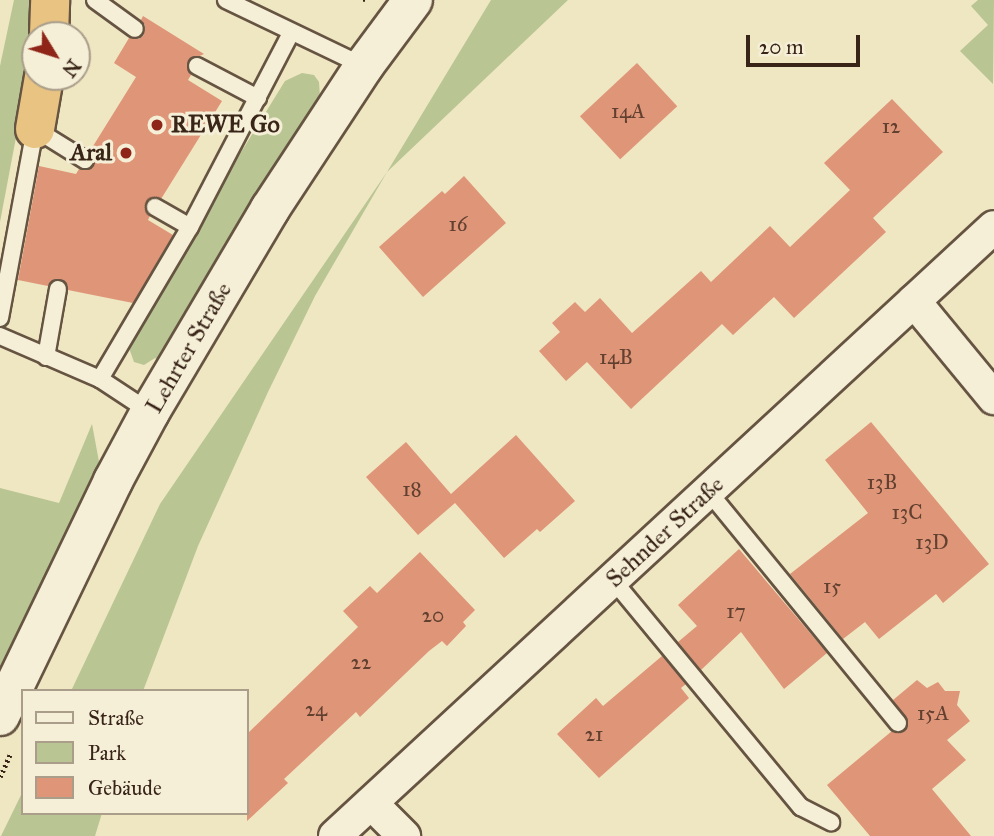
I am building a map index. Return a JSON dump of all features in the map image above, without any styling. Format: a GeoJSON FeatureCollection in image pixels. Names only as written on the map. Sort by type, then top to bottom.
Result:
{"type":"FeatureCollection","features":[{"type":"Feature","properties":{"kind":"highway"},"geometry":{"type":"LineString","coordinates":[[49,21],[50,0]]}},
{"type":"Feature","properties":{"kind":"highway"},"geometry":{"type":"LineString","coordinates":[[35,129],[42,91]]}},
{"type":"Feature","properties":{"kind":"main road","name":"Lehrter Straße"},"geometry":{"type":"LineString","coordinates":[[0,716],[113,481],[150,412],[270,209],[364,66],[413,0]]}},
{"type":"Feature","properties":{"kind":"street","name":"Sehnder Straße"},"geometry":{"type":"LineString","coordinates":[[335,836],[994,227]]}},
{"type":"Feature","properties":{"kind":"street"},"geometry":{"type":"LineString","coordinates":[[914,301],[994,398]]}},
{"type":"Feature","properties":{"kind":"street"},"geometry":{"type":"LineString","coordinates":[[372,803],[404,836]]}},
{"type":"Feature","properties":{"kind":"lane"},"geometry":{"type":"LineString","coordinates":[[96,0],[135,29]]}},
{"type":"Feature","properties":{"kind":"lane"},"geometry":{"type":"LineString","coordinates":[[226,0],[364,66]]}},
{"type":"Feature","properties":{"kind":"lane"},"geometry":{"type":"LineString","coordinates":[[100,379],[190,227],[291,33]]}},
{"type":"Feature","properties":{"kind":"lane"},"geometry":{"type":"LineString","coordinates":[[197,66],[258,98]]}},
{"type":"Feature","properties":{"kind":"lane"},"geometry":{"type":"LineString","coordinates":[[0,318],[35,129],[85,160]]}},
{"type":"Feature","properties":{"kind":"lane"},"geometry":{"type":"LineString","coordinates":[[155,207],[190,227]]}},
{"type":"Feature","properties":{"kind":"lane"},"geometry":{"type":"LineString","coordinates":[[46,357],[58,289]]}},
{"type":"Feature","properties":{"kind":"lane"},"geometry":{"type":"LineString","coordinates":[[0,336],[100,379],[150,412]]}},
{"type":"Feature","properties":{"kind":"lane"},"geometry":{"type":"LineString","coordinates":[[708,491],[898,723]]}},
{"type":"Feature","properties":{"kind":"lane"},"geometry":{"type":"LineString","coordinates":[[612,580],[801,807],[831,822]]}},
{"type":"Feature","properties":{"kind":"green space"},"geometry":{"type":"Polygon","coordinates":[[[14,0],[39,0],[36,21],[21,21],[21,91],[25,91],[0,222],[0,66],[14,0]]]}},
{"type":"Feature","properties":{"kind":"green space"},"geometry":{"type":"Polygon","coordinates":[[[491,0],[568,0],[387,172],[491,0]]]}},
{"type":"Feature","properties":{"kind":"green space"},"geometry":{"type":"Polygon","coordinates":[[[978,0],[994,0],[993,84],[960,51],[988,25],[971,6],[978,0]]]}},
{"type":"Feature","properties":{"kind":"green space"},"geometry":{"type":"Polygon","coordinates":[[[302,73],[314,75],[319,82],[320,97],[315,107],[160,361],[155,358],[144,365],[134,362],[129,348],[143,311],[285,81],[302,73]]]}},
{"type":"Feature","properties":{"kind":"green space"},"geometry":{"type":"Polygon","coordinates":[[[387,172],[315,296],[268,392],[198,546],[144,689],[72,689],[160,504],[387,172]]]}},
{"type":"Feature","properties":{"kind":"green space"},"geometry":{"type":"Polygon","coordinates":[[[92,424],[100,467],[0,670],[0,488],[59,503],[92,424]]]}},
{"type":"Feature","properties":{"kind":"green space"},"geometry":{"type":"Polygon","coordinates":[[[21,795],[21,815],[101,815],[95,836],[1,836],[21,795]]]}},
{"type":"Feature","properties":{"kind":"building"},"geometry":{"type":"Polygon","coordinates":[[[143,16],[204,54],[188,61],[187,67],[191,75],[188,80],[222,101],[161,199],[154,197],[146,202],[146,212],[150,216],[148,220],[173,235],[133,303],[68,290],[68,285],[60,279],[54,279],[48,286],[18,280],[39,166],[76,174],[79,169],[85,170],[93,166],[95,160],[90,151],[136,77],[114,63],[129,38],[139,39],[144,35],[145,25],[141,20],[143,16]]]}},
{"type":"Feature","properties":{"kind":"building"},"geometry":{"type":"Polygon","coordinates":[[[637,63],[677,106],[620,159],[580,116],[637,63]]]}},
{"type":"Feature","properties":{"kind":"building"},"geometry":{"type":"Polygon","coordinates":[[[892,99],[943,152],[873,218],[886,232],[794,318],[774,297],[733,335],[722,324],[631,409],[587,362],[566,381],[539,351],[560,332],[552,323],[575,302],[585,312],[600,298],[632,333],[701,271],[711,282],[770,226],[790,247],[850,190],[824,163],[892,99]]]}},
{"type":"Feature","properties":{"kind":"building"},"geometry":{"type":"Polygon","coordinates":[[[464,176],[506,223],[423,297],[379,247],[442,191],[445,194],[464,176]]]}},
{"type":"Feature","properties":{"kind":"building"},"geometry":{"type":"Polygon","coordinates":[[[871,422],[989,564],[943,603],[936,594],[879,639],[865,622],[843,639],[790,574],[868,513],[825,460],[871,422]]]}},
{"type":"Feature","properties":{"kind":"building"},"geometry":{"type":"Polygon","coordinates":[[[516,435],[575,501],[540,532],[537,529],[504,558],[455,503],[418,535],[366,477],[406,442],[451,494],[516,435]]]}},
{"type":"Feature","properties":{"kind":"building"},"geometry":{"type":"Polygon","coordinates":[[[739,549],[827,653],[784,689],[741,632],[701,670],[678,642],[697,626],[678,605],[739,549]]]}},
{"type":"Feature","properties":{"kind":"building"},"geometry":{"type":"Polygon","coordinates":[[[420,552],[475,610],[463,622],[466,626],[447,646],[442,641],[360,717],[356,712],[284,779],[288,783],[247,821],[248,733],[358,627],[343,611],[370,586],[377,593],[420,552]]]}},
{"type":"Feature","properties":{"kind":"building"},"geometry":{"type":"Polygon","coordinates":[[[662,656],[686,684],[681,688],[689,698],[599,778],[557,734],[596,698],[603,706],[662,656]]]}},
{"type":"Feature","properties":{"kind":"building"},"geometry":{"type":"Polygon","coordinates":[[[917,680],[927,688],[938,682],[945,691],[960,691],[957,705],[970,721],[947,740],[966,760],[932,789],[971,836],[870,836],[827,785],[892,731],[905,731],[908,721],[893,700],[917,680]]]}},
{"type":"Feature","properties":{"kind":"place","name":"REWE Go"},"geometry":{"type":"Point","coordinates":[157,125]}},
{"type":"Feature","properties":{"kind":"place","name":"Aral"},"geometry":{"type":"Point","coordinates":[126,153]}}]}
